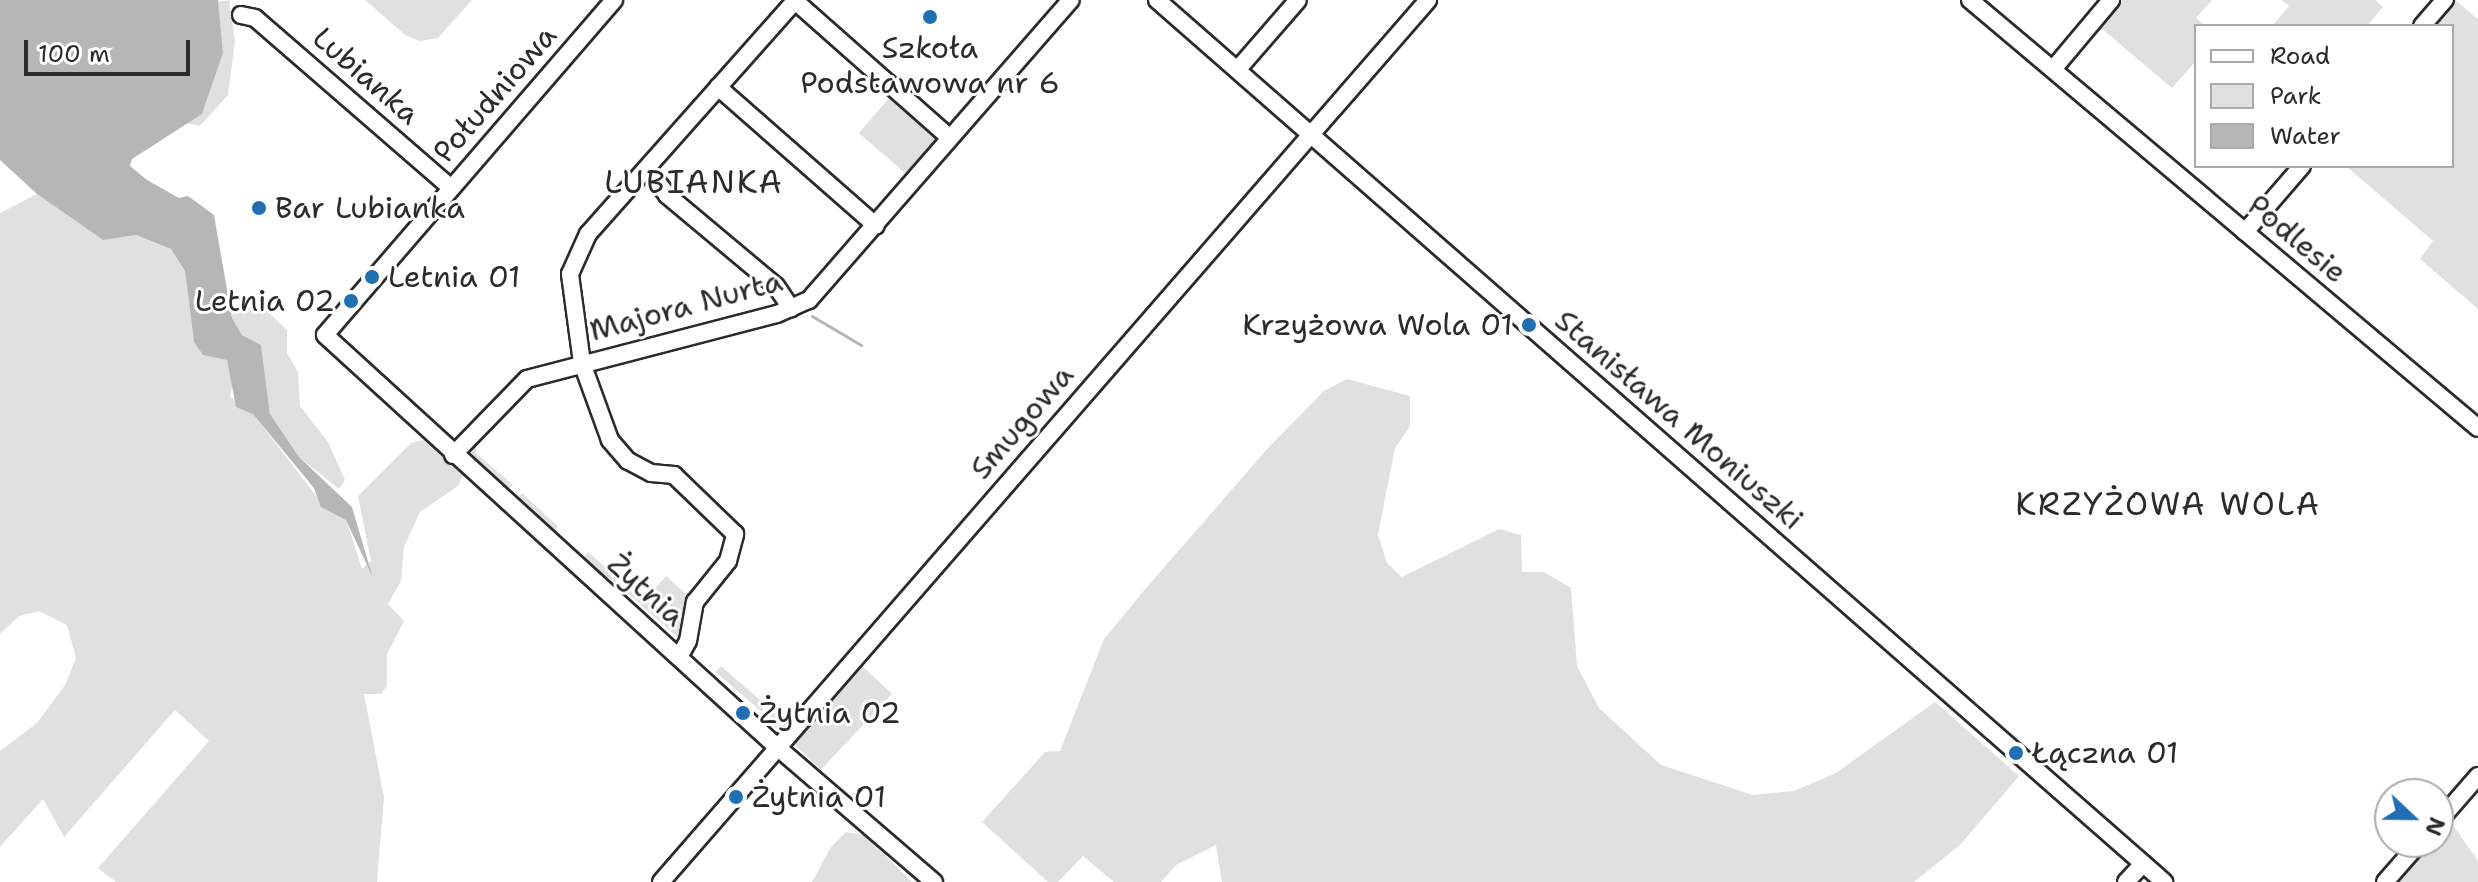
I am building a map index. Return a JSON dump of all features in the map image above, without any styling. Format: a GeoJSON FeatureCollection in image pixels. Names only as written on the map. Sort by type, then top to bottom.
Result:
{"type":"FeatureCollection","features":[{"type":"Feature","properties":{"kind":"street","name":"Południowa"},"geometry":{"type":"LineString","coordinates":[[325,335],[614,0]]}},
{"type":"Feature","properties":{"kind":"street"},"geometry":{"type":"LineString","coordinates":[[679,657],[687,644],[695,602],[728,561],[735,534],[674,475],[651,473],[628,461],[597,413],[582,363],[569,290],[574,260],[588,234],[794,0],[950,138]]}},
{"type":"Feature","properties":{"kind":"street","name":"Majora Nurta"},"geometry":{"type":"LineString","coordinates":[[453,455],[527,379],[791,308],[809,300],[831,279],[1071,0]]}},
{"type":"Feature","properties":{"kind":"street","name":"Stanisława Moniuszki"},"geometry":{"type":"LineString","coordinates":[[1157,0],[2164,882]]}},
{"type":"Feature","properties":{"kind":"street"},"geometry":{"type":"LineString","coordinates":[[1238,69],[1298,0]]}},
{"type":"Feature","properties":{"kind":"street","name":"Smugowa"},"geometry":{"type":"LineString","coordinates":[[661,882],[1428,0]]}},
{"type":"Feature","properties":{"kind":"street","name":"Podlesie"},"geometry":{"type":"LineString","coordinates":[[1970,0],[2478,428]]}},
{"type":"Feature","properties":{"kind":"street"},"geometry":{"type":"LineString","coordinates":[[2054,68],[2111,0]]}},
{"type":"Feature","properties":{"kind":"street"},"geometry":{"type":"LineString","coordinates":[[2424,24],[2445,0]]}},
{"type":"Feature","properties":{"kind":"street","name":"Lubianka"},"geometry":{"type":"LineString","coordinates":[[241,15],[255,18],[450,187]]}},
{"type":"Feature","properties":{"kind":"street"},"geometry":{"type":"LineString","coordinates":[[718,87],[876,226]]}},
{"type":"Feature","properties":{"kind":"street"},"geometry":{"type":"LineString","coordinates":[[2245,232],[2300,168]]}},
{"type":"Feature","properties":{"kind":"street"},"geometry":{"type":"LineString","coordinates":[[647,169],[667,195],[776,286],[791,308]]}},
{"type":"Feature","properties":{"kind":"street","name":"Żytnia"},"geometry":{"type":"LineString","coordinates":[[325,335],[453,455],[777,747],[934,882]]}},
{"type":"Feature","properties":{"kind":"street"},"geometry":{"type":"LineString","coordinates":[[2454,804],[2478,776]]}},
{"type":"Feature","properties":{"kind":"street"},"geometry":{"type":"LineString","coordinates":[[2385,882],[2406,858]]}},
{"type":"Feature","properties":{"kind":"street"},"geometry":{"type":"LineString","coordinates":[[2126,882],[2143,864]]}},
{"type":"Feature","properties":{"kind":"green space"},"geometry":{"type":"Polygon","coordinates":[[[229,0],[235,41],[228,95],[200,126],[186,123],[202,114],[223,53],[218,2],[229,0]]]}},
{"type":"Feature","properties":{"kind":"green space"},"geometry":{"type":"Polygon","coordinates":[[[365,0],[472,0],[438,38],[420,41],[405,35],[365,0]]]}},
{"type":"Feature","properties":{"kind":"green space"},"geometry":{"type":"Polygon","coordinates":[[[2123,0],[2212,0],[2196,18],[2203,24],[2194,24],[2194,63],[2172,88],[2101,28],[2123,0]]]}},
{"type":"Feature","properties":{"kind":"green space"},"geometry":{"type":"Polygon","coordinates":[[[2282,0],[2375,0],[2383,7],[2369,24],[2274,24],[2289,6],[2282,0]]]}},
{"type":"Feature","properties":{"kind":"green space"},"geometry":{"type":"Polygon","coordinates":[[[2455,0],[2478,19],[2478,309],[2420,259],[2433,241],[2348,168],[2454,168],[2454,24],[2433,24],[2455,0]]]}},
{"type":"Feature","properties":{"kind":"green space"},"geometry":{"type":"Polygon","coordinates":[[[891,96],[939,137],[906,174],[859,133],[891,96]]]}},
{"type":"Feature","properties":{"kind":"green space"},"geometry":{"type":"Polygon","coordinates":[[[37,194],[103,240],[135,235],[171,249],[185,271],[194,342],[227,360],[233,382],[230,397],[253,414],[327,510],[346,519],[362,569],[371,561],[358,496],[411,443],[423,440],[463,475],[458,486],[420,512],[404,547],[401,581],[388,604],[404,621],[387,654],[387,686],[381,694],[364,694],[384,797],[377,882],[116,882],[98,868],[209,741],[175,710],[64,837],[43,799],[0,847],[0,751],[37,723],[65,685],[76,658],[67,625],[39,611],[19,616],[0,634],[0,213],[37,194]]]}},
{"type":"Feature","properties":{"kind":"green space"},"geometry":{"type":"Polygon","coordinates":[[[261,305],[287,330],[287,353],[298,372],[300,406],[328,442],[345,480],[339,489],[299,457],[270,414],[261,345],[242,335],[232,318],[233,307],[261,305]]]}},
{"type":"Feature","properties":{"kind":"green space"},"geometry":{"type":"Polygon","coordinates":[[[1347,379],[1410,396],[1410,426],[1395,448],[1378,535],[1387,563],[1402,577],[1499,529],[1521,535],[1522,572],[1544,572],[1571,588],[1577,666],[1599,708],[1661,765],[1753,795],[1794,791],[1836,773],[1935,702],[2019,776],[1960,845],[1914,882],[1222,882],[1216,845],[1176,865],[1161,882],[1114,882],[1083,856],[1058,882],[1048,882],[982,822],[1045,752],[1060,751],[1104,639],[1141,594],[1268,448],[1324,391],[1347,379]]]}},
{"type":"Feature","properties":{"kind":"green space"},"geometry":{"type":"Polygon","coordinates":[[[476,445],[476,453],[513,485],[507,491],[469,457],[476,445]]]}},
{"type":"Feature","properties":{"kind":"green space"},"geometry":{"type":"Polygon","coordinates":[[[522,493],[558,526],[552,532],[517,499],[522,493]]]}},
{"type":"Feature","properties":{"kind":"green space"},"geometry":{"type":"Polygon","coordinates":[[[588,552],[622,582],[619,586],[582,559],[588,552]]]}},
{"type":"Feature","properties":{"kind":"green space"},"geometry":{"type":"Polygon","coordinates":[[[666,576],[685,593],[684,643],[621,587],[623,583],[644,601],[666,576]]]}},
{"type":"Feature","properties":{"kind":"green space"},"geometry":{"type":"Polygon","coordinates":[[[859,663],[892,694],[821,770],[788,739],[859,663]]]}},
{"type":"Feature","properties":{"kind":"green space"},"geometry":{"type":"Polygon","coordinates":[[[721,666],[766,705],[761,711],[716,672],[721,666]]]}},
{"type":"Feature","properties":{"kind":"green space"},"geometry":{"type":"Polygon","coordinates":[[[812,693],[779,730],[768,722],[764,714],[770,708],[793,712],[812,693]]]}},
{"type":"Feature","properties":{"kind":"green space"},"geometry":{"type":"Polygon","coordinates":[[[2454,826],[2478,861],[2478,882],[2398,882],[2419,858],[2454,858],[2454,826]]]}},
{"type":"Feature","properties":{"kind":"green space"},"geometry":{"type":"Polygon","coordinates":[[[846,832],[864,835],[912,882],[812,882],[831,847],[846,832]]]}},
{"type":"Feature","properties":{"kind":"water"},"geometry":{"type":"Polygon","coordinates":[[[0,0],[218,0],[223,53],[202,114],[132,159],[130,166],[147,180],[179,198],[188,196],[214,215],[232,318],[242,335],[261,345],[270,414],[299,457],[352,507],[373,578],[346,520],[321,507],[314,488],[253,414],[236,407],[227,360],[203,355],[194,342],[185,271],[171,249],[136,235],[103,240],[37,194],[0,160],[0,0]]]}},
{"type":"Feature","properties":{"kind":"waterway"},"geometry":{"type":"LineString","coordinates":[[812,316],[861,345]]}},
{"type":"Feature","properties":{"kind":"place","name":"Szkoła Podstawowa nr 6"},"geometry":{"type":"Point","coordinates":[930,17]}},
{"type":"Feature","properties":{"kind":"place","name":"Bar Lubianka"},"geometry":{"type":"Point","coordinates":[259,208]}},
{"type":"Feature","properties":{"kind":"place","name":"Letnia 01"},"geometry":{"type":"Point","coordinates":[372,277]}},
{"type":"Feature","properties":{"kind":"place","name":"Letnia 02"},"geometry":{"type":"Point","coordinates":[351,301]}},
{"type":"Feature","properties":{"kind":"place","name":"Krzyżowa Wola 01"},"geometry":{"type":"Point","coordinates":[1529,325]}},
{"type":"Feature","properties":{"kind":"place","name":"Żytnia 02"},"geometry":{"type":"Point","coordinates":[743,713]}},
{"type":"Feature","properties":{"kind":"place","name":"Łączna 01"},"geometry":{"type":"Point","coordinates":[2016,753]}},
{"type":"Feature","properties":{"kind":"place","name":"Żytnia 01"},"geometry":{"type":"Point","coordinates":[736,797]}},
{"type":"Feature","properties":{"kind":"district","name":"LUBIANKA"},"geometry":{"type":"Point","coordinates":[694,182]}},
{"type":"Feature","properties":{"kind":"district","name":"KRZYŻOWA WOLA"},"geometry":{"type":"Point","coordinates":[2168,504]}}]}
